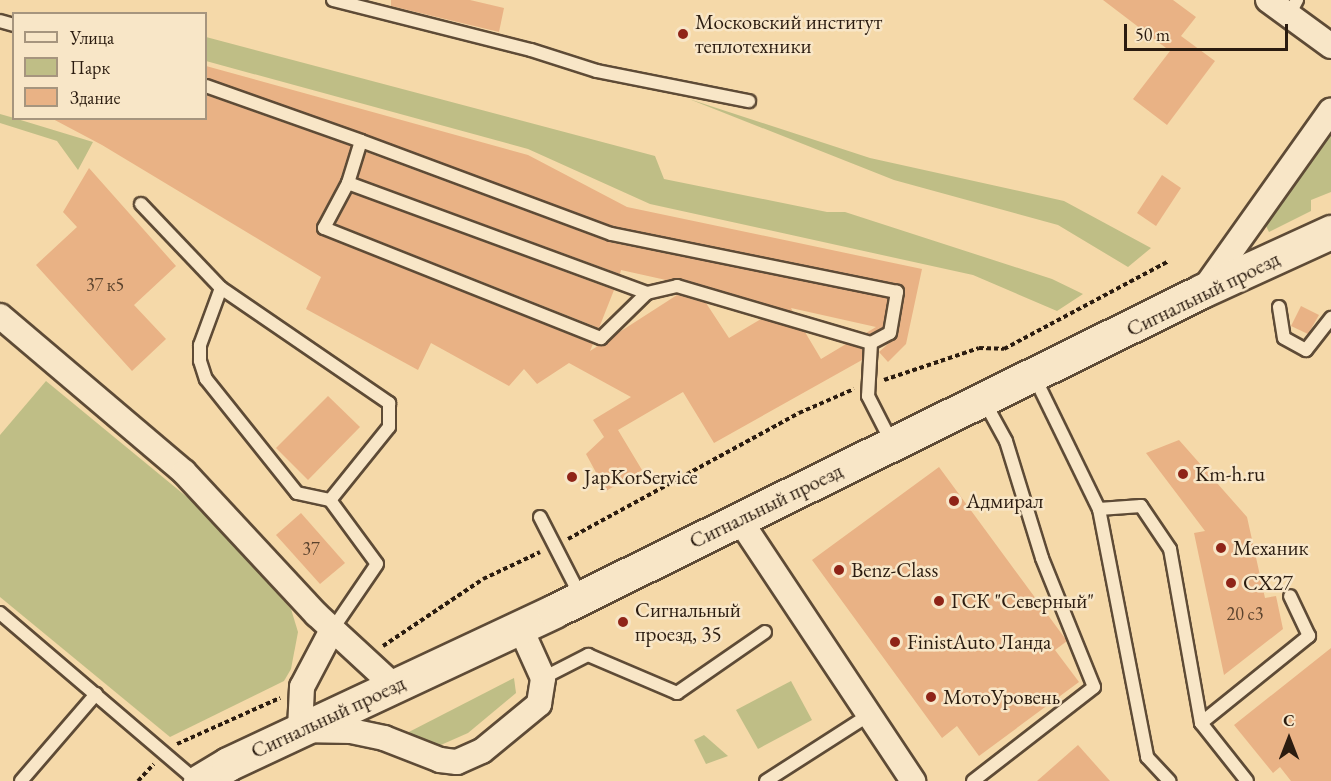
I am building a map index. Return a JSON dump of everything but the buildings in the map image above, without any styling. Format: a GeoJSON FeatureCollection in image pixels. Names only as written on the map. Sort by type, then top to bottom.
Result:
{"type":"FeatureCollection","features":[{"type":"Feature","properties":{"kind":"main road","name":"Сигнальный проезд"},"geometry":{"type":"LineString","coordinates":[[199,781],[300,730],[520,627],[983,401],[1202,291],[1327,238]]}},
{"type":"Feature","properties":{"kind":"street"},"geometry":{"type":"LineString","coordinates":[[1268,0],[1293,7],[1331,46]]}},
{"type":"Feature","properties":{"kind":"street"},"geometry":{"type":"LineString","coordinates":[[1202,291],[1331,110]]}},
{"type":"Feature","properties":{"kind":"street"},"geometry":{"type":"LineString","coordinates":[[0,316],[184,472],[332,630],[394,686]]}},
{"type":"Feature","properties":{"kind":"street"},"geometry":{"type":"LineString","coordinates":[[739,519],[913,781]]}},
{"type":"Feature","properties":{"kind":"street"},"geometry":{"type":"LineString","coordinates":[[332,630],[302,687],[300,730],[351,731],[384,738],[440,760],[457,762],[482,751],[539,704],[543,678],[520,627]]}},
{"type":"Feature","properties":{"kind":"lane"},"geometry":{"type":"LineString","coordinates":[[333,0],[531,50],[597,71],[749,100]]}},
{"type":"Feature","properties":{"kind":"lane"},"geometry":{"type":"LineString","coordinates":[[207,86],[361,141],[611,234],[897,292],[890,333],[871,343],[677,286],[647,293],[601,338],[324,228],[348,183],[361,141]]}},
{"type":"Feature","properties":{"kind":"lane"},"geometry":{"type":"LineString","coordinates":[[348,183],[647,293]]}},
{"type":"Feature","properties":{"kind":"lane"},"geometry":{"type":"LineString","coordinates":[[141,204],[221,288],[389,403],[389,427],[330,500]]}},
{"type":"Feature","properties":{"kind":"lane"},"geometry":{"type":"LineString","coordinates":[[221,288],[200,345],[206,379],[297,493],[330,500],[377,564],[332,630]]}},
{"type":"Feature","properties":{"kind":"lane"},"geometry":{"type":"LineString","coordinates":[[1279,307],[1284,338],[1306,350],[1331,318]]}},
{"type":"Feature","properties":{"kind":"lane"},"geometry":{"type":"LineString","coordinates":[[871,343],[867,385],[871,409],[893,444]]}},
{"type":"Feature","properties":{"kind":"lane"},"geometry":{"type":"LineString","coordinates":[[1034,376],[1098,509],[1147,757],[1169,781]]}},
{"type":"Feature","properties":{"kind":"lane"},"geometry":{"type":"LineString","coordinates":[[973,781],[1094,687],[1042,558],[1006,441],[983,401]]}},
{"type":"Feature","properties":{"kind":"lane"},"geometry":{"type":"LineString","coordinates":[[1098,509],[1141,506],[1170,549],[1201,723],[1247,781]]}},
{"type":"Feature","properties":{"kind":"lane"},"geometry":{"type":"LineString","coordinates":[[540,517],[581,597]]}},
{"type":"Feature","properties":{"kind":"lane"},"geometry":{"type":"LineString","coordinates":[[1201,723],[1309,636],[1290,596]]}},
{"type":"Feature","properties":{"kind":"lane"},"geometry":{"type":"LineString","coordinates":[[0,614],[199,781]]}},
{"type":"Feature","properties":{"kind":"lane"},"geometry":{"type":"LineString","coordinates":[[543,678],[588,655],[677,693],[765,632]]}},
{"type":"Feature","properties":{"kind":"lane"},"geometry":{"type":"LineString","coordinates":[[21,781],[96,694]]}},
{"type":"Feature","properties":{"kind":"lane"},"geometry":{"type":"LineString","coordinates":[[766,781],[869,715]]}},
{"type":"Feature","properties":{"kind":"path"},"geometry":{"type":"LineString","coordinates":[[363,657],[398,639],[424,616],[442,609],[483,579],[635,505],[799,413],[867,385],[980,348],[1004,349],[1055,324],[1168,261]]}},
{"type":"Feature","properties":{"kind":"path"},"geometry":{"type":"LineString","coordinates":[[138,781],[164,753],[178,743],[302,687]]}},
{"type":"Feature","properties":{"kind":"green space"},"geometry":{"type":"Polygon","coordinates":[[[207,37],[655,156],[664,179],[827,212],[845,212],[1052,279],[1083,294],[1057,311],[973,275],[650,204],[528,149],[207,61],[207,37]]]}},
{"type":"Feature","properties":{"kind":"green space"},"geometry":{"type":"Polygon","coordinates":[[[689,99],[870,158],[1064,201],[1151,248],[1128,267],[1058,225],[894,180],[689,99]]]}},
{"type":"Feature","properties":{"kind":"green space"},"geometry":{"type":"Polygon","coordinates":[[[0,114],[12,118],[12,120],[20,120],[93,142],[78,170],[57,141],[0,123],[0,114]]]}},
{"type":"Feature","properties":{"kind":"green space"},"geometry":{"type":"Polygon","coordinates":[[[1331,129],[1331,192],[1311,200],[1311,211],[1269,232],[1265,224],[1331,129]]]}},
{"type":"Feature","properties":{"kind":"green space"},"geometry":{"type":"Polygon","coordinates":[[[46,381],[204,511],[291,609],[298,632],[291,669],[284,681],[170,737],[0,597],[0,435],[46,381]]]}},
{"type":"Feature","properties":{"kind":"green space"},"geometry":{"type":"Polygon","coordinates":[[[514,678],[516,693],[468,733],[434,748],[405,734],[514,678]]]}},
{"type":"Feature","properties":{"kind":"green space"},"geometry":{"type":"Polygon","coordinates":[[[791,681],[812,720],[758,749],[736,710],[791,681]]]}},
{"type":"Feature","properties":{"kind":"green space"},"geometry":{"type":"Polygon","coordinates":[[[704,735],[728,756],[706,764],[694,740],[704,735]]]}},
{"type":"Feature","properties":{"kind":"place","name":"Московский институт теплотехники"},"geometry":{"type":"Point","coordinates":[683,34]}},
{"type":"Feature","properties":{"kind":"place","name":"Km-h.ru"},"geometry":{"type":"Point","coordinates":[1183,474]}},
{"type":"Feature","properties":{"kind":"place","name":"JapKorService"},"geometry":{"type":"Point","coordinates":[572,477]}},
{"type":"Feature","properties":{"kind":"place","name":"Адмирал"},"geometry":{"type":"Point","coordinates":[954,501]}},
{"type":"Feature","properties":{"kind":"place","name":"Механик"},"geometry":{"type":"Point","coordinates":[1221,548]}},
{"type":"Feature","properties":{"kind":"place","name":"Benz-Class"},"geometry":{"type":"Point","coordinates":[839,570]}},
{"type":"Feature","properties":{"kind":"place","name":"CX27"},"geometry":{"type":"Point","coordinates":[1231,583]}},
{"type":"Feature","properties":{"kind":"place","name":"ГСК \"Северный\""},"geometry":{"type":"Point","coordinates":[939,601]}},
{"type":"Feature","properties":{"kind":"place","name":"Сигнальный проезд, 35"},"geometry":{"type":"Point","coordinates":[623,622]}},
{"type":"Feature","properties":{"kind":"place","name":"FinistAuto Ланда"},"geometry":{"type":"Point","coordinates":[895,642]}},
{"type":"Feature","properties":{"kind":"place","name":"МотоУровень"},"geometry":{"type":"Point","coordinates":[931,697]}}]}
